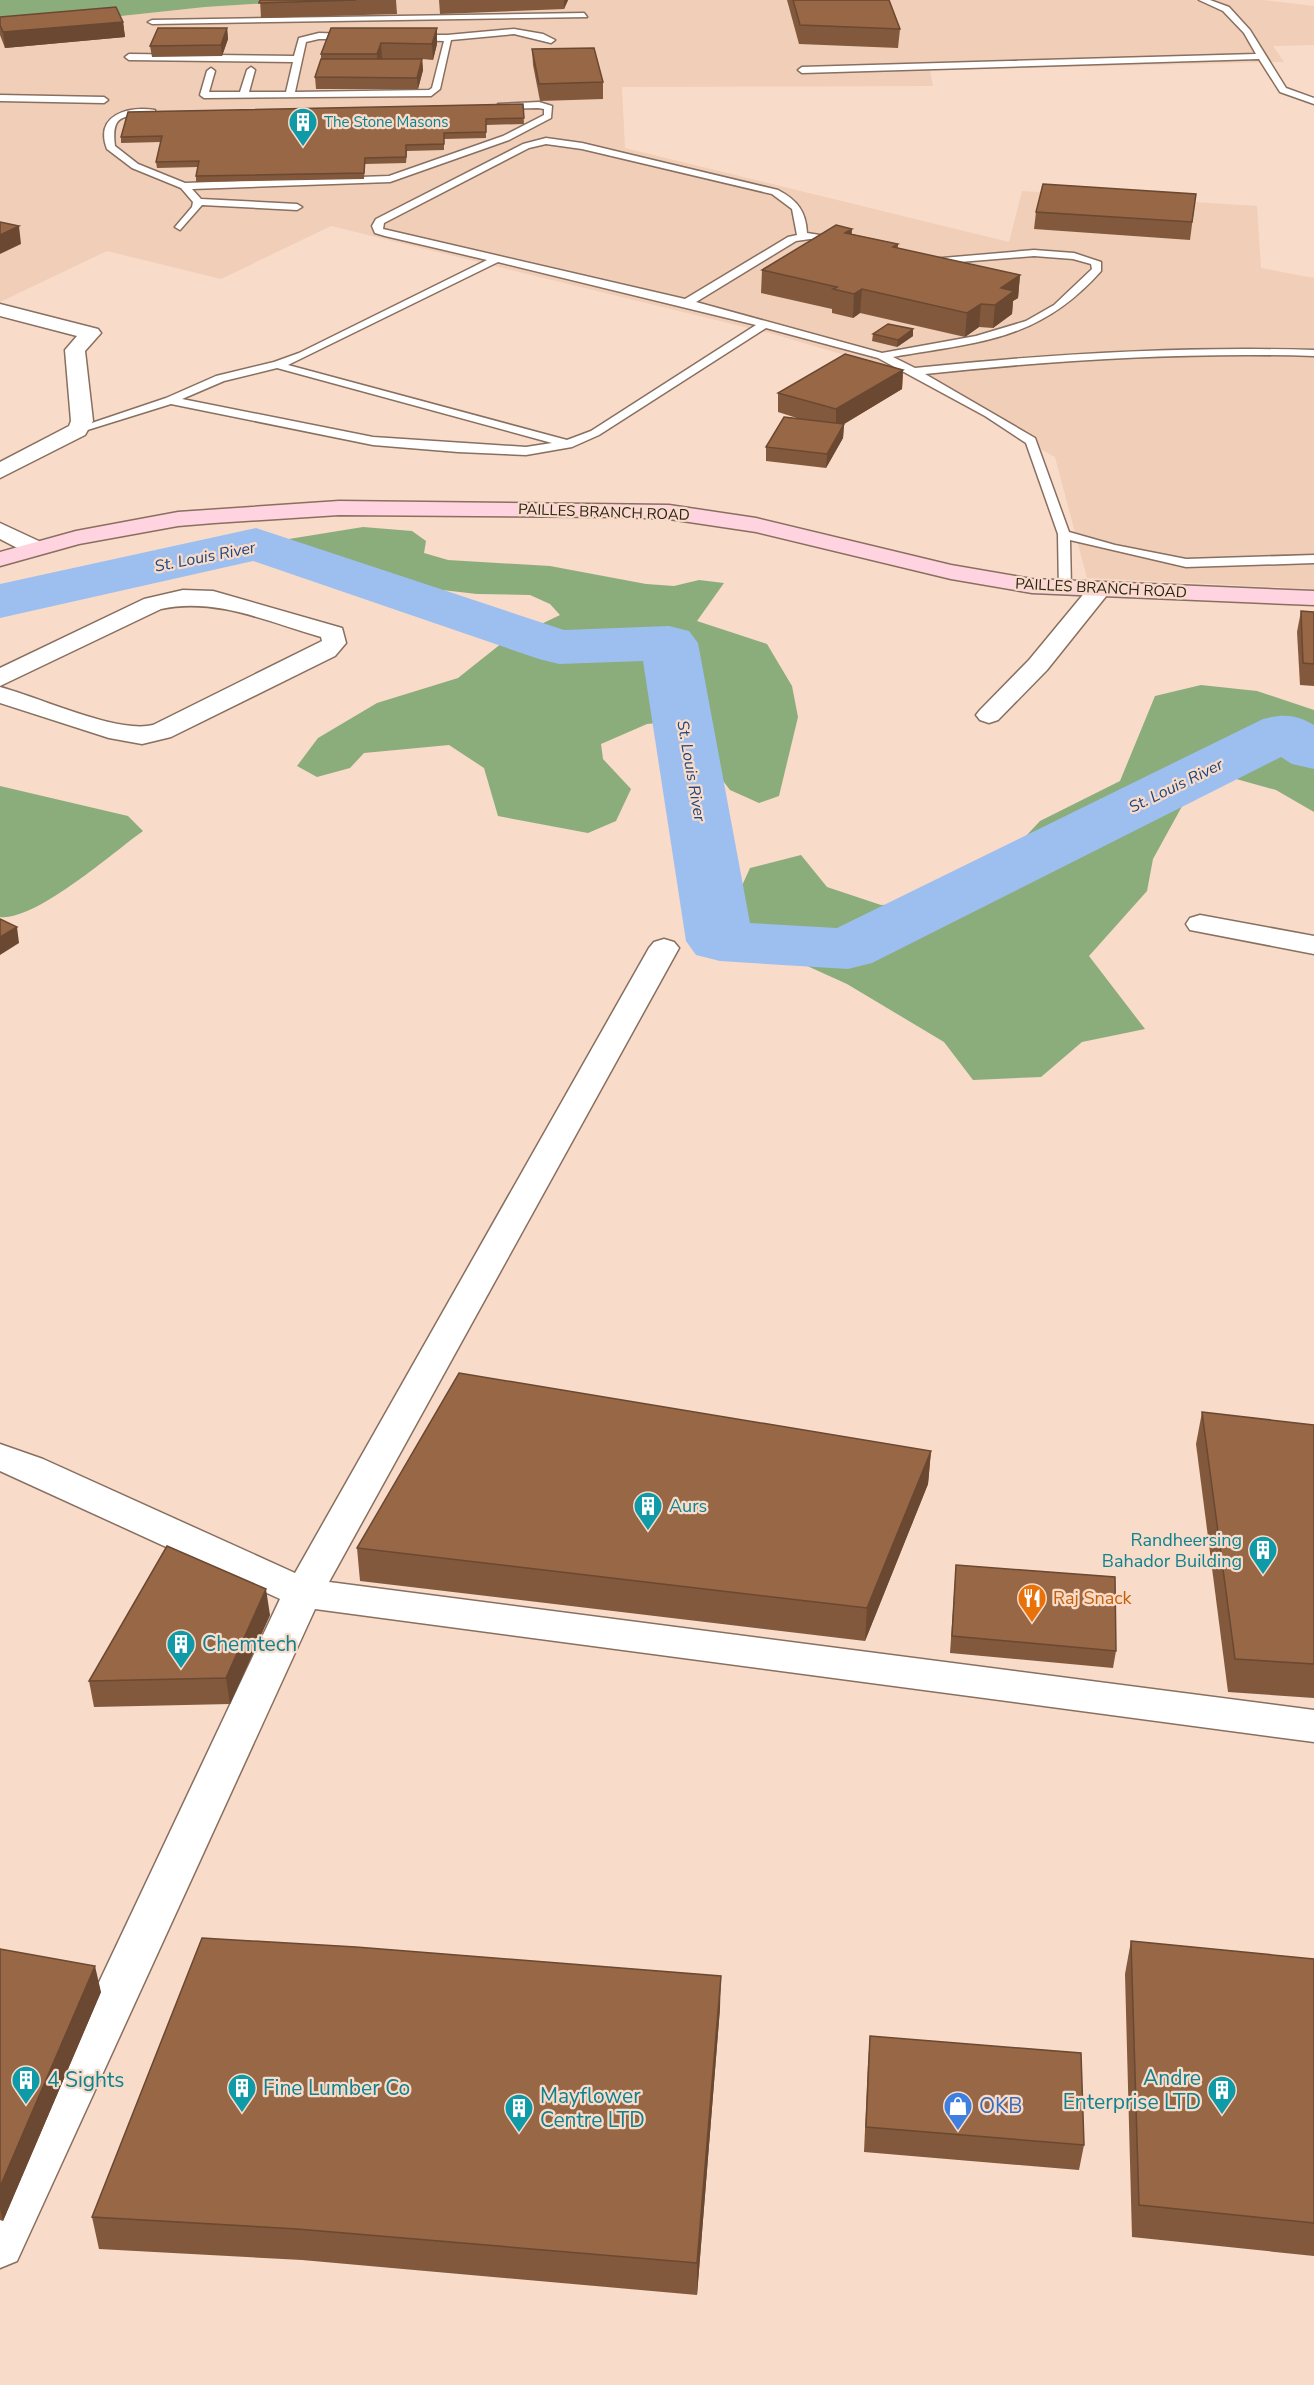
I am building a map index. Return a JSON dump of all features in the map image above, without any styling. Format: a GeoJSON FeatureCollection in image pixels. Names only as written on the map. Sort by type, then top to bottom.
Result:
{"type":"FeatureCollection","features":[{"type":"Feature","properties":{"kind":"main road","name":"PAILLES BRANCH ROAD"},"geometry":{"type":"LineString","coordinates":[[0,559],[35,548],[178,519],[277,511],[339,508],[620,510],[669,512],[756,525],[951,572],[1064,589],[1314,598]]}},
{"type":"Feature","properties":{"kind":"street"},"geometry":{"type":"LineString","coordinates":[[0,310],[91,333],[75,351],[82,421],[77,430],[0,471]]}},
{"type":"Feature","properties":{"kind":"street"},"geometry":{"type":"LineString","coordinates":[[0,530],[35,548]]}},
{"type":"Feature","properties":{"kind":"street"},"geometry":{"type":"LineString","coordinates":[[989,715],[1038,665],[1099,590]]}},
{"type":"Feature","properties":{"kind":"street"},"geometry":{"type":"LineString","coordinates":[[0,678],[153,604],[183,597],[213,598],[333,633],[334,643],[326,651],[162,731],[141,736],[109,730],[0,695]]}},
{"type":"Feature","properties":{"kind":"street"},"geometry":{"type":"LineString","coordinates":[[1200,924],[1314,945]]}},
{"type":"Feature","properties":{"kind":"street"},"geometry":{"type":"LineString","coordinates":[[0,2245],[303,1593],[664,948]]}},
{"type":"Feature","properties":{"kind":"street"},"geometry":{"type":"LineString","coordinates":[[0,1457],[30,1468],[303,1593],[1314,1726]]}},
{"type":"Feature","properties":{"kind":"lane"},"geometry":{"type":"LineString","coordinates":[[1203,0],[1226,9],[1247,32],[1283,90],[1314,102]]}},
{"type":"Feature","properties":{"kind":"lane"},"geometry":{"type":"LineString","coordinates":[[153,22],[584,15]]}},
{"type":"Feature","properties":{"kind":"lane"},"geometry":{"type":"LineString","coordinates":[[398,37],[447,38],[488,32],[537,35],[551,40]]}},
{"type":"Feature","properties":{"kind":"lane"},"geometry":{"type":"LineString","coordinates":[[290,94],[302,40],[364,37]]}},
{"type":"Feature","properties":{"kind":"lane"},"geometry":{"type":"LineString","coordinates":[[211,71],[204,96],[430,93],[436,89],[447,38]]}},
{"type":"Feature","properties":{"kind":"lane"},"geometry":{"type":"LineString","coordinates":[[802,70],[1263,56]]}},
{"type":"Feature","properties":{"kind":"lane"},"geometry":{"type":"LineString","coordinates":[[129,57],[298,59]]}},
{"type":"Feature","properties":{"kind":"lane"},"geometry":{"type":"LineString","coordinates":[[244,95],[251,70]]}},
{"type":"Feature","properties":{"kind":"lane"},"geometry":{"type":"LineString","coordinates":[[0,98],[104,99]]}},
{"type":"Feature","properties":{"kind":"lane"},"geometry":{"type":"LineString","coordinates":[[165,112],[124,113],[114,118],[108,131],[110,147],[135,166],[184,186],[390,179],[506,138],[548,116],[549,108],[539,105],[487,106]]}},
{"type":"Feature","properties":{"kind":"lane"},"geometry":{"type":"LineString","coordinates":[[802,236],[802,215],[791,200],[775,192],[610,152],[546,141],[526,146],[380,221],[376,226],[379,231],[389,234],[687,303],[765,324],[882,356],[913,372],[989,414],[1031,441],[1064,534],[1064,589]]}},
{"type":"Feature","properties":{"kind":"lane"},"geometry":{"type":"LineString","coordinates":[[184,186],[198,202],[297,207]]}},
{"type":"Feature","properties":{"kind":"lane"},"geometry":{"type":"LineString","coordinates":[[180,227],[197,208],[198,202]]}},
{"type":"Feature","properties":{"kind":"lane"},"geometry":{"type":"LineString","coordinates":[[687,303],[802,236],[851,244]]}},
{"type":"Feature","properties":{"kind":"lane"},"geometry":{"type":"LineString","coordinates":[[882,356],[982,337],[1031,323],[1061,303],[1097,268],[1096,261],[1050,251],[1026,251],[962,261],[922,259]]}},
{"type":"Feature","properties":{"kind":"lane"},"geometry":{"type":"LineString","coordinates":[[77,430],[170,400],[220,378],[277,365],[303,356],[494,260]]}},
{"type":"Feature","properties":{"kind":"lane"},"geometry":{"type":"LineString","coordinates":[[170,400],[373,441],[526,451],[568,444],[595,433],[765,324]]}},
{"type":"Feature","properties":{"kind":"lane"},"geometry":{"type":"LineString","coordinates":[[913,372],[1012,360],[1117,354],[1314,353]]}},
{"type":"Feature","properties":{"kind":"lane"},"geometry":{"type":"LineString","coordinates":[[277,365],[568,444]]}},
{"type":"Feature","properties":{"kind":"lane"},"geometry":{"type":"LineString","coordinates":[[1064,534],[1113,548],[1186,563],[1314,559]]}},
{"type":"Feature","properties":{"kind":"shaded area"},"geometry":{"type":"Polygon","coordinates":[[[317,0],[1263,0],[1314,6],[1314,45],[1273,46],[1284,62],[930,70],[933,86],[622,87],[625,148],[1009,242],[1022,191],[1257,206],[1261,268],[1314,278],[1314,589],[1087,578],[1055,457],[899,371],[773,334],[331,226],[221,279],[107,251],[0,302],[0,29],[205,7],[317,0]]]}},
{"type":"Feature","properties":{"kind":"green space"},"geometry":{"type":"Polygon","coordinates":[[[0,0],[317,0],[205,7],[0,29],[0,0]]]}},
{"type":"Feature","properties":{"kind":"green space"},"geometry":{"type":"Polygon","coordinates":[[[363,527],[412,531],[426,541],[424,553],[448,560],[550,566],[646,584],[674,586],[699,580],[724,583],[697,621],[767,644],[792,686],[798,717],[779,796],[759,803],[730,790],[677,721],[647,724],[601,744],[603,759],[631,789],[616,821],[588,833],[498,816],[484,768],[449,745],[364,753],[350,768],[317,777],[297,766],[318,738],[377,703],[458,678],[502,643],[560,615],[550,604],[530,595],[477,594],[295,573],[289,539],[363,527]]]}},
{"type":"Feature","properties":{"kind":"green space"},"geometry":{"type":"Polygon","coordinates":[[[1201,685],[1257,691],[1314,710],[1314,812],[1276,790],[1222,775],[1186,799],[1153,859],[1147,891],[1089,956],[1145,1029],[1082,1042],[1041,1077],[973,1080],[944,1042],[847,984],[741,936],[735,901],[750,868],[801,855],[827,887],[881,905],[944,903],[986,879],[1040,821],[1120,781],[1155,696],[1201,685]]]}},
{"type":"Feature","properties":{"kind":"green space"},"geometry":{"type":"Polygon","coordinates":[[[0,786],[128,816],[143,831],[53,897],[15,915],[0,917],[0,786]]]}},
{"type":"Feature","properties":{"kind":"building"},"geometry":{"type":"Polygon","coordinates":[[[260,0],[356,0],[259,3],[260,0]]]}},
{"type":"Feature","properties":{"kind":"building"},"geometry":{"type":"Polygon","coordinates":[[[793,0],[889,0],[900,29],[800,25],[793,0]]]}},
{"type":"Feature","properties":{"kind":"building"},"geometry":{"type":"Polygon","coordinates":[[[116,7],[123,22],[3,32],[0,25],[0,17],[116,7]]]}},
{"type":"Feature","properties":{"kind":"building"},"geometry":{"type":"Polygon","coordinates":[[[158,28],[227,28],[221,45],[150,46],[158,28]]]}},
{"type":"Feature","properties":{"kind":"building"},"geometry":{"type":"Polygon","coordinates":[[[331,28],[437,28],[432,44],[381,43],[377,54],[321,54],[331,28]]]}},
{"type":"Feature","properties":{"kind":"building"},"geometry":{"type":"Polygon","coordinates":[[[594,48],[603,82],[539,84],[532,49],[594,48]]]}},
{"type":"Feature","properties":{"kind":"building"},"geometry":{"type":"Polygon","coordinates":[[[321,59],[422,59],[417,78],[315,77],[321,59]]]}},
{"type":"Feature","properties":{"kind":"building","name":"The Stone Masons"},"geometry":{"type":"Polygon","coordinates":[[[523,104],[524,118],[486,119],[486,132],[444,133],[444,144],[406,145],[406,157],[365,158],[364,173],[196,176],[199,161],[156,162],[162,136],[121,137],[128,112],[523,104]]]}},
{"type":"Feature","properties":{"kind":"building"},"geometry":{"type":"Polygon","coordinates":[[[1043,184],[1196,194],[1192,222],[1036,212],[1043,184]]]}},
{"type":"Feature","properties":{"kind":"building"},"geometry":{"type":"Polygon","coordinates":[[[0,222],[19,226],[0,235],[0,222]]]}},
{"type":"Feature","properties":{"kind":"building"},"geometry":{"type":"Polygon","coordinates":[[[836,225],[852,229],[845,233],[898,244],[893,247],[1020,275],[1001,288],[1014,291],[995,305],[981,304],[967,313],[862,289],[854,294],[833,289],[837,287],[762,270],[836,225]]]}},
{"type":"Feature","properties":{"kind":"building"},"geometry":{"type":"Polygon","coordinates":[[[888,324],[913,329],[898,340],[873,334],[888,324]]]}},
{"type":"Feature","properties":{"kind":"building"},"geometry":{"type":"Polygon","coordinates":[[[845,354],[903,370],[836,409],[778,393],[845,354]]]}},
{"type":"Feature","properties":{"kind":"building"},"geometry":{"type":"Polygon","coordinates":[[[784,417],[844,424],[827,454],[766,447],[784,417]]]}},
{"type":"Feature","properties":{"kind":"building"},"geometry":{"type":"Polygon","coordinates":[[[1301,611],[1314,612],[1314,664],[1303,663],[1301,611]]]}},
{"type":"Feature","properties":{"kind":"building"},"geometry":{"type":"Polygon","coordinates":[[[0,919],[17,927],[0,937],[0,919]]]}},
{"type":"Feature","properties":{"kind":"building","name":"Aurs"},"geometry":{"type":"Polygon","coordinates":[[[459,1373],[931,1451],[867,1608],[357,1548],[459,1373]]]}},
{"type":"Feature","properties":{"kind":"building","name":"Randheersing Bahador Building"},"geometry":{"type":"Polygon","coordinates":[[[1202,1412],[1314,1425],[1314,1664],[1235,1659],[1202,1412]]]}},
{"type":"Feature","properties":{"kind":"building","name":"Chemtech"},"geometry":{"type":"Polygon","coordinates":[[[167,1546],[266,1589],[226,1678],[89,1681],[167,1546]]]}},
{"type":"Feature","properties":{"kind":"building","name":"Raj Snack"},"geometry":{"type":"Polygon","coordinates":[[[956,1565],[1115,1577],[1116,1651],[952,1636],[956,1565]]]}},
{"type":"Feature","properties":{"kind":"building"},"geometry":{"type":"Polygon","coordinates":[[[202,1938],[356,1947],[721,1976],[697,2263],[297,2229],[92,2217],[202,1938]]]}},
{"type":"Feature","properties":{"kind":"building","name":"Andre Enterprise LTD"},"geometry":{"type":"Polygon","coordinates":[[[1131,1941],[1314,1959],[1314,2223],[1139,2205],[1131,1941]]]}},
{"type":"Feature","properties":{"kind":"building","name":"4 Sights"},"geometry":{"type":"Polygon","coordinates":[[[0,1949],[95,1966],[0,2187],[0,1949]]]}},
{"type":"Feature","properties":{"kind":"building"},"geometry":{"type":"Polygon","coordinates":[[[870,2036],[1081,2053],[1084,2145],[866,2127],[870,2036]]]}},
{"type":"Feature","properties":{"kind":"waterway","name":"St. Louis River"},"geometry":{"type":"LineString","coordinates":[[0,601],[256,544],[559,647],[669,643],[720,941],[848,949],[1284,732],[1314,751]]}},
{"type":"Feature","properties":{"kind":"place","name":"The Stone Masons"},"geometry":{"type":"Point","coordinates":[303,148]}},
{"type":"Feature","properties":{"kind":"place","name":"Aurs"},"geometry":{"type":"Point","coordinates":[648,1532]}},
{"type":"Feature","properties":{"kind":"place","name":"Randheersing Bahador Building"},"geometry":{"type":"Point","coordinates":[1263,1576]}},
{"type":"Feature","properties":{"kind":"place","name":"Raj Snack"},"geometry":{"type":"Point","coordinates":[1032,1624]}},
{"type":"Feature","properties":{"kind":"place","name":"Chemtech"},"geometry":{"type":"Point","coordinates":[181,1670]}},
{"type":"Feature","properties":{"kind":"place","name":"4 Sights"},"geometry":{"type":"Point","coordinates":[26,2106]}},
{"type":"Feature","properties":{"kind":"place","name":"Fine Lumber Co"},"geometry":{"type":"Point","coordinates":[242,2114]}},
{"type":"Feature","properties":{"kind":"place","name":"Andre Enterprise LTD"},"geometry":{"type":"Point","coordinates":[1222,2116]}},
{"type":"Feature","properties":{"kind":"place","name":"OKB"},"geometry":{"type":"Point","coordinates":[958,2132]}},
{"type":"Feature","properties":{"kind":"place","name":"Mayflower Centre LTD"},"geometry":{"type":"Point","coordinates":[519,2134]}}]}
